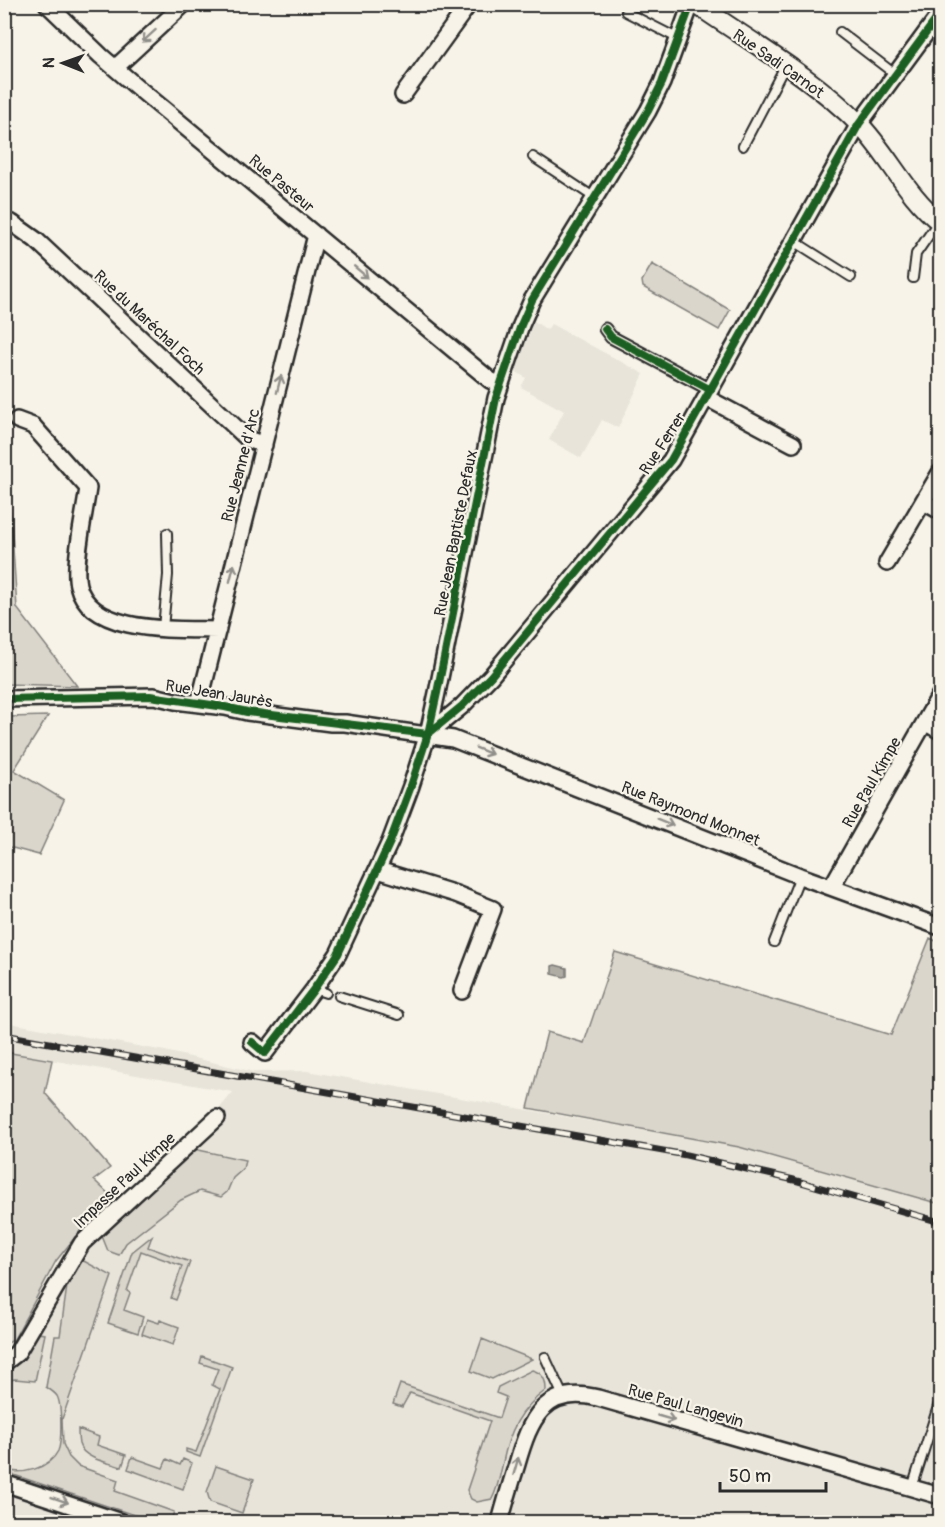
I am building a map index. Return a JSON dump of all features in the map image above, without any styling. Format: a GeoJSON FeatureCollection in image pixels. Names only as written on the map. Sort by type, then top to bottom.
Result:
{"type":"FeatureCollection","features":[{"type":"Feature","properties":{"kind":"street","name":"Rue Pasteur"},"geometry":{"type":"LineString","coordinates":[[47,4],[115,68],[490,380],[499,384]]}},
{"type":"Feature","properties":{"kind":"street"},"geometry":{"type":"LineString","coordinates":[[115,68],[183,4]]}},
{"type":"Feature","properties":{"kind":"street"},"geometry":{"type":"LineString","coordinates":[[404,95],[469,4]]}},
{"type":"Feature","properties":{"kind":"street","name":"Rue Jean Baptiste Defaux"},"geometry":{"type":"LineString","coordinates":[[252,1042],[266,1053],[320,991],[378,870],[402,813],[428,734],[499,384],[532,300],[648,111],[679,39],[691,4]]}},
{"type":"Feature","properties":{"kind":"street","name":"Rue Sadi Carnot"},"geometry":{"type":"LineString","coordinates":[[696,4],[837,104],[859,124],[918,202],[940,221]]}},
{"type":"Feature","properties":{"kind":"street","name":"Rue Ferrer"},"geometry":{"type":"LineString","coordinates":[[428,734],[462,706],[491,676],[662,473],[709,394],[859,124],[940,14]]}},
{"type":"Feature","properties":{"kind":"street","name":"Rue du Maréchal Foch"},"geometry":{"type":"LineString","coordinates":[[12,223],[36,240],[248,439],[264,445]]}},
{"type":"Feature","properties":{"kind":"street","name":"Rue Jeanne d'Arc"},"geometry":{"type":"LineString","coordinates":[[199,704],[316,235]]}},
{"type":"Feature","properties":{"kind":"street"},"geometry":{"type":"LineString","coordinates":[[605,329],[610,337],[793,444]]}},
{"type":"Feature","properties":{"kind":"street"},"geometry":{"type":"LineString","coordinates":[[17,420],[33,426],[88,488],[77,577],[86,600],[100,614],[136,626],[218,630]]}},
{"type":"Feature","properties":{"kind":"street"},"geometry":{"type":"LineString","coordinates":[[887,563],[940,473]]}},
{"type":"Feature","properties":{"kind":"street"},"geometry":{"type":"LineString","coordinates":[[924,502],[940,511]]}},
{"type":"Feature","properties":{"kind":"street","name":"Rue Paul Kimpe"},"geometry":{"type":"LineString","coordinates":[[832,886],[940,695]]}},
{"type":"Feature","properties":{"kind":"street","name":"Rue Jean Jaurès"},"geometry":{"type":"LineString","coordinates":[[4,699],[145,696],[247,712],[428,734]]}},
{"type":"Feature","properties":{"kind":"street"},"geometry":{"type":"LineString","coordinates":[[926,722],[940,730]]}},
{"type":"Feature","properties":{"kind":"street","name":"Rue Raymond Monnet"},"geometry":{"type":"LineString","coordinates":[[428,734],[453,739],[800,876],[940,927]]}},
{"type":"Feature","properties":{"kind":"street"},"geometry":{"type":"LineString","coordinates":[[378,870],[456,894],[493,909],[462,992]]}},
{"type":"Feature","properties":{"kind":"street","name":"Impasse Paul Kimpe"},"geometry":{"type":"LineString","coordinates":[[4,1363],[16,1353],[82,1243],[217,1118]]}},
{"type":"Feature","properties":{"kind":"street","name":"Rue Paul Langevin"},"geometry":{"type":"LineString","coordinates":[[563,1396],[586,1395],[598,1398],[940,1496]]}},
{"type":"Feature","properties":{"kind":"street"},"geometry":{"type":"LineString","coordinates":[[500,1522],[528,1430],[543,1407],[563,1396]]}},
{"type":"Feature","properties":{"kind":"street"},"geometry":{"type":"LineString","coordinates":[[4,1483],[121,1522]]}},
{"type":"Feature","properties":{"kind":"lane"},"geometry":{"type":"LineString","coordinates":[[626,12],[679,39]]}},
{"type":"Feature","properties":{"kind":"lane"},"geometry":{"type":"LineString","coordinates":[[840,32],[896,75]]}},
{"type":"Feature","properties":{"kind":"lane"},"geometry":{"type":"LineString","coordinates":[[743,146],[786,66]]}},
{"type":"Feature","properties":{"kind":"lane"},"geometry":{"type":"LineString","coordinates":[[533,157],[595,198]]}},
{"type":"Feature","properties":{"kind":"lane"},"geometry":{"type":"LineString","coordinates":[[913,278],[916,254],[940,221]]}},
{"type":"Feature","properties":{"kind":"lane"},"geometry":{"type":"LineString","coordinates":[[794,241],[851,277]]}},
{"type":"Feature","properties":{"kind":"lane"},"geometry":{"type":"LineString","coordinates":[[163,628],[168,575],[167,533]]}},
{"type":"Feature","properties":{"kind":"lane"},"geometry":{"type":"LineString","coordinates":[[774,942],[800,876]]}},
{"type":"Feature","properties":{"kind":"lane"},"geometry":{"type":"LineString","coordinates":[[339,996],[399,1015]]}},
{"type":"Feature","properties":{"kind":"lane"},"geometry":{"type":"LineString","coordinates":[[545,1358],[563,1396]]}},
{"type":"Feature","properties":{"kind":"lane"},"geometry":{"type":"LineString","coordinates":[[912,1488],[940,1400]]}},
{"type":"Feature","properties":{"kind":"shaded area"},"geometry":{"type":"Polygon","coordinates":[[[652,264],[730,310],[719,330],[643,287],[642,281],[652,264]]]}},
{"type":"Feature","properties":{"kind":"shaded area"},"geometry":{"type":"Polygon","coordinates":[[[534,321],[547,330],[551,324],[644,374],[618,428],[602,420],[581,458],[549,440],[564,411],[521,387],[526,378],[515,371],[534,321]]]}},
{"type":"Feature","properties":{"kind":"shaded area"},"geometry":{"type":"Polygon","coordinates":[[[5,429],[17,608],[77,686],[6,684],[5,429]]]}},
{"type":"Feature","properties":{"kind":"shaded area"},"geometry":{"type":"Polygon","coordinates":[[[48,716],[14,770],[64,800],[39,855],[5,846],[5,720],[8,717],[48,716]]]}},
{"type":"Feature","properties":{"kind":"shaded area"},"geometry":{"type":"Polygon","coordinates":[[[930,938],[940,943],[940,1204],[739,1147],[528,1108],[547,1032],[584,1043],[615,952],[891,1035],[930,938]]]}},
{"type":"Feature","properties":{"kind":"shaded area"},"geometry":{"type":"Polygon","coordinates":[[[552,966],[567,968],[567,976],[552,974],[552,966]]]}},
{"type":"Feature","properties":{"kind":"shaded area"},"geometry":{"type":"Polygon","coordinates":[[[4,1022],[165,1051],[254,1072],[307,1071],[739,1147],[940,1204],[940,1522],[5,1522],[5,1354],[54,1283],[210,1120],[233,1092],[5,1052],[4,1022]]]}},
{"type":"Feature","properties":{"kind":"shaded area"},"geometry":{"type":"Polygon","coordinates":[[[5,1052],[52,1060],[45,1093],[110,1168],[94,1180],[114,1199],[92,1216],[56,1261],[14,1339],[5,1345],[5,1052]]]}},
{"type":"Feature","properties":{"kind":"shaded area"},"geometry":{"type":"Polygon","coordinates":[[[194,1149],[245,1160],[243,1169],[233,1178],[227,1192],[221,1197],[200,1191],[181,1200],[126,1243],[119,1255],[108,1251],[102,1236],[106,1228],[194,1149]]]}},
{"type":"Feature","properties":{"kind":"shaded area"},"geometry":{"type":"Polygon","coordinates":[[[152,1236],[148,1247],[190,1262],[176,1300],[171,1298],[182,1266],[141,1251],[127,1291],[130,1293],[124,1310],[143,1317],[138,1333],[108,1323],[132,1252],[152,1236]]]}},
{"type":"Feature","properties":{"kind":"shaded area"},"geometry":{"type":"Polygon","coordinates":[[[80,1259],[112,1276],[62,1419],[63,1444],[69,1457],[78,1466],[118,1480],[115,1491],[174,1512],[170,1522],[155,1522],[5,1472],[5,1470],[27,1471],[42,1466],[58,1451],[61,1424],[59,1401],[57,1396],[46,1387],[55,1336],[60,1336],[67,1286],[80,1259]]]}},
{"type":"Feature","properties":{"kind":"shaded area"},"geometry":{"type":"Polygon","coordinates":[[[147,1319],[159,1323],[160,1320],[179,1327],[173,1345],[142,1334],[147,1319]]]}},
{"type":"Feature","properties":{"kind":"shaded area"},"geometry":{"type":"Polygon","coordinates":[[[37,1333],[45,1334],[35,1381],[15,1379],[5,1381],[5,1370],[20,1359],[37,1333]]]}},
{"type":"Feature","properties":{"kind":"shaded area"},"geometry":{"type":"Polygon","coordinates":[[[482,1339],[532,1359],[492,1379],[471,1371],[482,1339]]]}},
{"type":"Feature","properties":{"kind":"shaded area"},"geometry":{"type":"Polygon","coordinates":[[[202,1356],[232,1367],[200,1457],[186,1452],[186,1449],[196,1452],[220,1389],[212,1385],[218,1369],[200,1363],[202,1356]]]}},
{"type":"Feature","properties":{"kind":"shaded area"},"geometry":{"type":"Polygon","coordinates":[[[532,1370],[543,1377],[546,1390],[529,1405],[512,1431],[492,1499],[477,1502],[471,1499],[467,1490],[490,1421],[410,1393],[402,1407],[393,1404],[400,1384],[499,1418],[506,1397],[496,1393],[498,1387],[532,1370]]]}},
{"type":"Feature","properties":{"kind":"shaded area"},"geometry":{"type":"Polygon","coordinates":[[[78,1429],[99,1437],[97,1445],[126,1455],[122,1467],[98,1460],[86,1453],[79,1444],[78,1429]]]}},
{"type":"Feature","properties":{"kind":"shaded area"},"geometry":{"type":"Polygon","coordinates":[[[132,1457],[163,1468],[167,1459],[180,1465],[183,1459],[192,1463],[183,1489],[128,1469],[132,1457]]]}},
{"type":"Feature","properties":{"kind":"shaded area"},"geometry":{"type":"Polygon","coordinates":[[[216,1466],[254,1479],[242,1513],[210,1502],[207,1492],[216,1466]]]}},
{"type":"Feature","properties":{"kind":"railway"},"geometry":{"type":"LineString","coordinates":[[4,1035],[686,1155],[794,1180],[940,1222]]}},
{"type":"Feature","properties":{"kind":"cycle path"},"geometry":{"type":"LineString","coordinates":[[252,1042],[265,1053],[314,989],[338,954],[390,842],[428,734],[496,398],[521,325],[532,300],[648,111],[662,83],[691,4]]}},
{"type":"Feature","properties":{"kind":"cycle path"},"geometry":{"type":"LineString","coordinates":[[428,734],[462,706],[491,676],[671,460],[859,124],[940,14]]}},
{"type":"Feature","properties":{"kind":"cycle path"},"geometry":{"type":"LineString","coordinates":[[605,329],[611,337],[711,390]]}},
{"type":"Feature","properties":{"kind":"cycle path"},"geometry":{"type":"LineString","coordinates":[[4,699],[150,696],[247,712],[428,734]]}}]}
